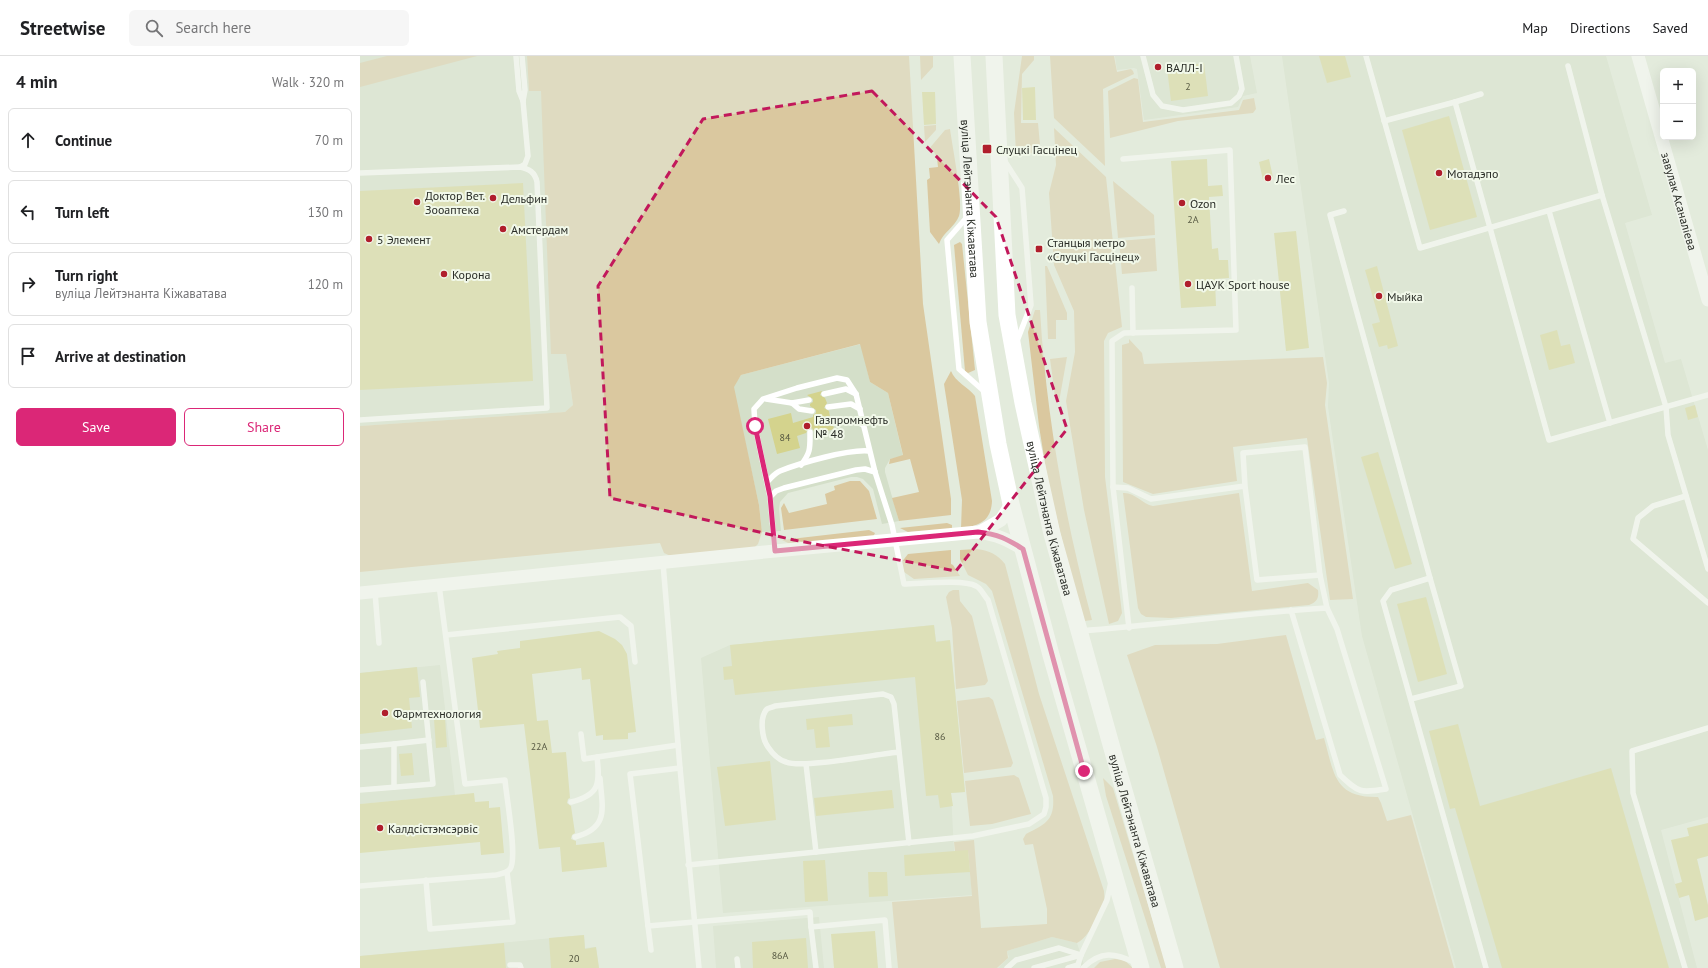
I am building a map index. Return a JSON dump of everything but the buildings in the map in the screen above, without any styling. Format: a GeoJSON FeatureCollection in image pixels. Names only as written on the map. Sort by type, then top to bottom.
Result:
{"type":"FeatureCollection","features":[{"type":"Feature","properties":{"kind":"main road","name":"вуліца Лейтэнанта Кіжаватава"},"geometry":{"type":"LineString","coordinates":[[962,56],[978,322],[998,444],[1011,504],[1023,549],[1080,756],[1141,967]]}},
{"type":"Feature","properties":{"kind":"main road","name":"вуліца Лейтэнанта Кіжаватава"},"geometry":{"type":"LineString","coordinates":[[994,56],[1007,315],[1039,478],[1078,631],[1175,968]]}},
{"type":"Feature","properties":{"kind":"street","name":"завулак Асаналіева"},"geometry":{"type":"LineString","coordinates":[[1638,56],[1708,300]]}},
{"type":"Feature","properties":{"kind":"street"},"geometry":{"type":"LineString","coordinates":[[978,532],[1001,520],[1011,504]]}},
{"type":"Feature","properties":{"kind":"street"},"geometry":{"type":"LineString","coordinates":[[360,593],[978,532],[994,534],[1005,538],[1023,549]]}},
{"type":"Feature","properties":{"kind":"lane"},"geometry":{"type":"LineString","coordinates":[[516,56],[519,91],[523,101]]}},
{"type":"Feature","properties":{"kind":"lane"},"geometry":{"type":"LineString","coordinates":[[520,167],[525,164],[528,156],[523,101],[525,90],[522,56]]}},
{"type":"Feature","properties":{"kind":"lane"},"geometry":{"type":"LineString","coordinates":[[1143,56],[1153,95],[1162,106],[1183,110],[1231,103],[1240,96],[1242,89],[1236,56]]}},
{"type":"Feature","properties":{"kind":"lane"},"geometry":{"type":"LineString","coordinates":[[1366,56],[1420,248],[1602,195]]}},
{"type":"Feature","properties":{"kind":"lane"},"geometry":{"type":"LineString","coordinates":[[1568,66],[1602,195],[1666,407],[1668,435],[1708,569]]}},
{"type":"Feature","properties":{"kind":"lane"},"geometry":{"type":"LineString","coordinates":[[1384,121],[1481,94]]}},
{"type":"Feature","properties":{"kind":"lane"},"geometry":{"type":"LineString","coordinates":[[1455,102],[1549,440],[1708,395]]}},
{"type":"Feature","properties":{"kind":"lane"},"geometry":{"type":"LineString","coordinates":[[998,150],[1022,188],[1031,305],[1014,349]]}},
{"type":"Feature","properties":{"kind":"lane"},"geometry":{"type":"LineString","coordinates":[[1123,159],[1230,150],[1236,330],[1124,333],[1112,341],[1113,487],[1129,628]]}},
{"type":"Feature","properties":{"kind":"lane"},"geometry":{"type":"LineString","coordinates":[[360,173],[520,167],[534,173],[537,182],[547,408],[360,420]]}},
{"type":"Feature","properties":{"kind":"lane"},"geometry":{"type":"LineString","coordinates":[[1344,211],[1330,216],[1461,686],[1411,700]]}},
{"type":"Feature","properties":{"kind":"lane"},"geometry":{"type":"LineString","coordinates":[[1549,211],[1610,423]]}},
{"type":"Feature","properties":{"kind":"lane"},"geometry":{"type":"LineString","coordinates":[[972,212],[947,240],[959,369],[990,396]]}},
{"type":"Feature","properties":{"kind":"lane"},"geometry":{"type":"LineString","coordinates":[[1132,288],[1132,333]]}},
{"type":"Feature","properties":{"kind":"lane"},"geometry":{"type":"LineString","coordinates":[[688,864],[973,836],[1030,824],[1044,814],[1046,808],[1046,798],[988,600],[980,589],[969,584],[904,584],[892,525],[869,452],[856,394],[847,380],[837,378],[763,399],[754,409],[755,426],[768,481],[775,551]]}},
{"type":"Feature","properties":{"kind":"lane"},"geometry":{"type":"LineString","coordinates":[[824,394],[846,389],[856,394]]}},
{"type":"Feature","properties":{"kind":"lane"},"geometry":{"type":"LineString","coordinates":[[763,399],[792,403],[809,400]]}},
{"type":"Feature","properties":{"kind":"lane"},"geometry":{"type":"LineString","coordinates":[[792,403],[799,409],[812,411]]}},
{"type":"Feature","properties":{"kind":"lane"},"geometry":{"type":"LineString","coordinates":[[828,407],[851,404],[860,409]]}},
{"type":"Feature","properties":{"kind":"lane"},"geometry":{"type":"LineString","coordinates":[[831,421],[854,420],[863,425]]}},
{"type":"Feature","properties":{"kind":"lane"},"geometry":{"type":"LineString","coordinates":[[801,465],[809,454],[811,445],[810,432]]}},
{"type":"Feature","properties":{"kind":"lane"},"geometry":{"type":"LineString","coordinates":[[1291,610],[1340,775],[1355,789],[1368,792],[1386,789],[1337,629],[1327,608],[1320,575],[1305,447],[1242,453],[1256,580],[1320,575]]}},
{"type":"Feature","properties":{"kind":"lane"},"geometry":{"type":"LineString","coordinates":[[768,481],[779,472],[801,465],[852,451],[869,452]]}},
{"type":"Feature","properties":{"kind":"lane"},"geometry":{"type":"LineString","coordinates":[[770,496],[776,490],[856,470],[864,469],[875,472]]}},
{"type":"Feature","properties":{"kind":"lane"},"geometry":{"type":"LineString","coordinates":[[1113,487],[1128,488],[1151,499],[1245,486]]}},
{"type":"Feature","properties":{"kind":"lane"},"geometry":{"type":"LineString","coordinates":[[1686,496],[1653,506],[1638,518],[1633,539],[1708,603]]}},
{"type":"Feature","properties":{"kind":"lane"},"geometry":{"type":"LineString","coordinates":[[663,563],[688,864],[699,968]]}},
{"type":"Feature","properties":{"kind":"lane"},"geometry":{"type":"LineString","coordinates":[[1430,578],[1391,590],[1383,601],[1486,968]]}},
{"type":"Feature","properties":{"kind":"lane"},"geometry":{"type":"LineString","coordinates":[[360,886],[496,875],[511,869],[513,859],[511,824],[505,780],[465,784],[439,585]]}},
{"type":"Feature","properties":{"kind":"lane"},"geometry":{"type":"LineString","coordinates":[[374,592],[379,643]]}},
{"type":"Feature","properties":{"kind":"lane"},"geometry":{"type":"LineString","coordinates":[[1078,631],[1129,628],[1291,610],[1327,608]]}},
{"type":"Feature","properties":{"kind":"lane"},"geometry":{"type":"LineString","coordinates":[[446,635],[620,617],[631,626],[635,662]]}},
{"type":"Feature","properties":{"kind":"lane"},"geometry":{"type":"LineString","coordinates":[[360,790],[433,784],[423,682]]}},
{"type":"Feature","properties":{"kind":"lane"},"geometry":{"type":"LineString","coordinates":[[899,752],[806,764],[787,763],[775,755],[767,746],[763,733],[762,718],[767,709],[775,706],[883,694],[891,697],[894,704],[910,843]]}},
{"type":"Feature","properties":{"kind":"lane"},"geometry":{"type":"LineString","coordinates":[[1685,968],[1633,793],[1632,751],[1708,728]]}},
{"type":"Feature","properties":{"kind":"lane"},"geometry":{"type":"LineString","coordinates":[[581,734],[584,759],[678,745]]}},
{"type":"Feature","properties":{"kind":"lane"},"geometry":{"type":"LineString","coordinates":[[360,747],[429,740]]}},
{"type":"Feature","properties":{"kind":"lane"},"geometry":{"type":"LineString","coordinates":[[394,744],[394,788]]}},
{"type":"Feature","properties":{"kind":"lane"},"geometry":{"type":"LineString","coordinates":[[575,837],[594,829],[599,823],[602,814],[597,757]]}},
{"type":"Feature","properties":{"kind":"lane"},"geometry":{"type":"LineString","coordinates":[[806,764],[816,852]]}},
{"type":"Feature","properties":{"kind":"lane"},"geometry":{"type":"LineString","coordinates":[[651,950],[630,774],[680,768]]}},
{"type":"Feature","properties":{"kind":"lane"},"geometry":{"type":"LineString","coordinates":[[571,802],[580,800],[588,795],[595,788],[600,778]]}},
{"type":"Feature","properties":{"kind":"lane"},"geometry":{"type":"LineString","coordinates":[[1079,967],[1081,955],[1107,900],[1113,870]]}},
{"type":"Feature","properties":{"kind":"lane"},"geometry":{"type":"LineString","coordinates":[[426,880],[430,929],[513,922],[506,872]]}},
{"type":"Feature","properties":{"kind":"lane"},"geometry":{"type":"LineString","coordinates":[[648,926],[810,912],[816,968]]}},
{"type":"Feature","properties":{"kind":"lane"},"geometry":{"type":"LineString","coordinates":[[811,927],[885,920],[889,968]]}},
{"type":"Feature","properties":{"kind":"lane"},"geometry":{"type":"LineString","coordinates":[[1007,968],[1016,960],[1059,948],[1081,955]]}},
{"type":"Feature","properties":{"kind":"lane"},"geometry":{"type":"LineString","coordinates":[[1068,968],[1079,967],[1100,956],[1112,954],[1122,956],[1141,967]]}},
{"type":"Feature","properties":{"kind":"lane"},"geometry":{"type":"LineString","coordinates":[[1034,968],[1081,955]]}},
{"type":"Feature","properties":{"kind":"lane"},"geometry":{"type":"LineString","coordinates":[[737,959],[738,968]]}},
{"type":"Feature","properties":{"kind":"lane"},"geometry":{"type":"LineString","coordinates":[[510,965],[520,965],[521,968]]}},
{"type":"Feature","properties":{"kind":"highlighted area"},"geometry":{"type":"Polygon","coordinates":[[[872,91],[996,217],[1067,429],[956,571],[794,540],[610,498],[598,286],[703,119],[872,91]]]}},
{"type":"Feature","properties":{"kind":"shaded area"},"geometry":{"type":"Polygon","coordinates":[[[360,56],[527,56],[529,90],[541,90],[566,354],[573,405],[565,412],[360,426],[360,56]]]}},
{"type":"Feature","properties":{"kind":"shaded area"},"geometry":{"type":"Polygon","coordinates":[[[387,56],[477,56],[360,87],[360,63],[387,56]]]}},
{"type":"Feature","properties":{"kind":"shaded area"},"geometry":{"type":"Polygon","coordinates":[[[527,56],[909,56],[923,304],[951,499],[951,515],[899,521],[892,498],[919,492],[910,459],[889,464],[890,459],[903,455],[888,393],[870,382],[860,344],[741,375],[734,387],[759,505],[762,532],[758,544],[754,548],[673,557],[664,553],[660,543],[360,572],[360,426],[565,412],[573,405],[566,354],[551,354],[541,91],[529,91],[527,56]]]}},
{"type":"Feature","properties":{"kind":"shaded area"},"geometry":{"type":"Polygon","coordinates":[[[920,56],[933,56],[933,67],[921,80],[920,56]]]}},
{"type":"Feature","properties":{"kind":"shaded area"},"geometry":{"type":"Polygon","coordinates":[[[1022,56],[1034,56],[1034,60],[1022,74],[1021,123],[1038,123],[1040,145],[1034,153],[1016,154],[1014,113],[1022,56]]]}},
{"type":"Feature","properties":{"kind":"shaded area"},"geometry":{"type":"Polygon","coordinates":[[[1050,56],[1114,56],[1117,72],[1131,69],[1133,71],[1134,74],[1103,89],[1105,166],[1054,118],[1050,56]]]}},
{"type":"Feature","properties":{"kind":"shaded area"},"geometry":{"type":"Polygon","coordinates":[[[1115,56],[1250,56],[1257,93],[1243,96],[1238,107],[1144,120],[1137,69],[1117,70],[1115,56]]]}},
{"type":"Feature","properties":{"kind":"shaded area"},"geometry":{"type":"Polygon","coordinates":[[[1282,56],[1606,56],[1652,215],[1625,223],[1665,363],[1681,359],[1708,450],[1708,817],[1661,830],[1697,968],[1456,968],[1362,636],[1328,407],[1329,383],[1282,56]]]}},
{"type":"Feature","properties":{"kind":"shaded area"},"geometry":{"type":"Polygon","coordinates":[[[1134,78],[1138,79],[1143,122],[1239,110],[1243,100],[1254,98],[1256,109],[1253,113],[1178,121],[1110,138],[1108,91],[1134,78]]]}},
{"type":"Feature","properties":{"kind":"shaded area"},"geometry":{"type":"Polygon","coordinates":[[[936,125],[936,130],[925,142],[924,126],[936,125]]]}},
{"type":"Feature","properties":{"kind":"shaded area"},"geometry":{"type":"Polygon","coordinates":[[[1054,128],[1106,177],[1122,327],[1108,333],[1104,341],[1105,477],[1122,613],[1118,621],[1109,624],[1084,510],[1066,401],[1075,352],[1074,311],[1054,265],[1049,193],[1056,165],[1054,128]]]}},
{"type":"Feature","properties":{"kind":"shaded area"},"geometry":{"type":"Polygon","coordinates":[[[950,129],[959,187],[960,209],[957,220],[943,236],[939,244],[930,232],[927,180],[930,178],[929,168],[938,167],[937,158],[934,152],[928,150],[945,130],[950,129]]]}},
{"type":"Feature","properties":{"kind":"shaded area"},"geometry":{"type":"Polygon","coordinates":[[[1113,181],[1154,215],[1155,235],[1118,238],[1113,181]]]}},
{"type":"Feature","properties":{"kind":"shaded area"},"geometry":{"type":"Polygon","coordinates":[[[1155,238],[1157,271],[1122,274],[1119,241],[1155,238]]]}},
{"type":"Feature","properties":{"kind":"shaded area"},"geometry":{"type":"Polygon","coordinates":[[[960,242],[962,244],[975,370],[968,373],[965,371],[954,245],[960,242]]]}},
{"type":"Feature","properties":{"kind":"shaded area"},"geometry":{"type":"Polygon","coordinates":[[[1045,266],[1047,266],[1067,313],[1067,320],[1056,320],[1056,339],[1048,339],[1045,266]]]}},
{"type":"Feature","properties":{"kind":"shaded area"},"geometry":{"type":"Polygon","coordinates":[[[1035,310],[1040,310],[1052,428],[1065,505],[1092,620],[1085,621],[1081,618],[1048,482],[1039,426],[1028,332],[1035,310]]]}},
{"type":"Feature","properties":{"kind":"shaded area"},"geometry":{"type":"Polygon","coordinates":[[[1129,339],[1142,353],[1144,364],[1323,357],[1327,383],[1325,405],[1353,599],[1330,600],[1307,438],[1233,447],[1237,481],[1153,494],[1123,482],[1122,345],[1129,343],[1129,339]]]}},
{"type":"Feature","properties":{"kind":"shaded area"},"geometry":{"type":"Polygon","coordinates":[[[861,344],[870,382],[888,393],[903,456],[890,459],[885,468],[899,521],[882,524],[873,489],[863,479],[851,477],[788,493],[780,502],[779,509],[781,531],[762,532],[759,505],[733,387],[741,375],[861,344]]]}},
{"type":"Feature","properties":{"kind":"shaded area"},"geometry":{"type":"Polygon","coordinates":[[[1067,357],[1059,402],[1056,402],[1050,359],[1067,357]]]}},
{"type":"Feature","properties":{"kind":"shaded area"},"geometry":{"type":"Polygon","coordinates":[[[951,371],[955,378],[975,396],[992,501],[989,514],[983,521],[973,526],[961,529],[962,500],[944,384],[951,371]]]}},
{"type":"Feature","properties":{"kind":"shaded area"},"geometry":{"type":"Polygon","coordinates":[[[850,481],[860,481],[869,491],[877,519],[784,530],[781,508],[784,503],[789,513],[827,504],[825,494],[835,490],[834,486],[850,481]]]}},
{"type":"Feature","properties":{"kind":"shaded area"},"geometry":{"type":"Polygon","coordinates":[[[1123,493],[1131,494],[1153,506],[1239,493],[1252,591],[1308,583],[1318,590],[1317,599],[1314,603],[1309,605],[1171,618],[1146,617],[1141,614],[1138,608],[1123,493]]]}},
{"type":"Feature","properties":{"kind":"shaded area"},"geometry":{"type":"Polygon","coordinates":[[[947,523],[952,525],[952,530],[908,532],[900,528],[947,523]]]}},
{"type":"Feature","properties":{"kind":"shaded area"},"geometry":{"type":"Polygon","coordinates":[[[869,530],[875,533],[873,537],[790,544],[782,540],[869,530]]]}},
{"type":"Feature","properties":{"kind":"shaded area"},"geometry":{"type":"Polygon","coordinates":[[[977,549],[993,554],[1005,564],[1039,694],[1104,891],[1103,906],[1086,936],[1077,943],[1052,937],[1007,951],[1008,958],[997,968],[898,968],[892,902],[972,896],[968,851],[955,851],[954,842],[974,840],[981,928],[1047,924],[1047,909],[1033,844],[1025,845],[1023,839],[1026,834],[1044,824],[1051,816],[1053,796],[992,591],[986,584],[968,575],[960,559],[960,550],[977,549]]]}},
{"type":"Feature","properties":{"kind":"shaded area"},"geometry":{"type":"Polygon","coordinates":[[[951,550],[951,564],[960,576],[914,579],[904,572],[901,563],[908,554],[951,550]]]}},
{"type":"Feature","properties":{"kind":"shaded area"},"geometry":{"type":"Polygon","coordinates":[[[959,590],[960,601],[972,616],[988,681],[985,685],[956,689],[952,628],[946,597],[949,592],[959,590]]]}},
{"type":"Feature","properties":{"kind":"shaded area"},"geometry":{"type":"Polygon","coordinates":[[[934,625],[936,641],[950,640],[965,792],[951,793],[954,851],[968,850],[972,895],[723,913],[701,658],[730,645],[934,625]]]}},
{"type":"Feature","properties":{"kind":"shaded area"},"geometry":{"type":"Polygon","coordinates":[[[1286,635],[1316,740],[1324,738],[1330,762],[1338,781],[1344,788],[1352,793],[1363,796],[1378,797],[1387,821],[1411,815],[1454,968],[1220,968],[1157,747],[1127,655],[1155,645],[1217,644],[1286,635]]]}},
{"type":"Feature","properties":{"kind":"shaded area"},"geometry":{"type":"Polygon","coordinates":[[[440,665],[455,795],[360,804],[360,673],[440,665]]]}},
{"type":"Feature","properties":{"kind":"shaded area"},"geometry":{"type":"Polygon","coordinates":[[[989,697],[993,700],[1013,763],[1011,767],[964,773],[957,701],[989,697]]]}},
{"type":"Feature","properties":{"kind":"shaded area"},"geometry":{"type":"Polygon","coordinates":[[[1014,775],[1019,778],[1031,814],[992,824],[970,826],[965,781],[1014,775]]]}},
{"type":"Feature","properties":{"kind":"shaded area"},"geometry":{"type":"Polygon","coordinates":[[[1103,778],[1113,788],[1167,968],[1161,968],[1106,796],[1103,778]]]}},
{"type":"Feature","properties":{"kind":"shaded area"},"geometry":{"type":"Polygon","coordinates":[[[819,917],[824,968],[716,968],[713,926],[819,917]]]}},
{"type":"Feature","properties":{"kind":"shaded area"},"geometry":{"type":"Polygon","coordinates":[[[584,935],[585,948],[596,947],[599,968],[360,968],[360,956],[584,935]]]}},
{"type":"Feature","properties":{"kind":"shaded area"},"geometry":{"type":"Polygon","coordinates":[[[1052,937],[1077,943],[1085,968],[998,968],[1009,957],[1007,951],[1052,937]]]}},
{"type":"Feature","properties":{"kind":"shaded area"},"geometry":{"type":"Polygon","coordinates":[[[1115,959],[1124,960],[1133,968],[1094,968],[1100,962],[1115,959]]]}},
{"type":"Feature","properties":{"kind":"place","name":"ВАЛЛ-І"},"geometry":{"type":"Point","coordinates":[1158,67]}},
{"type":"Feature","properties":{"kind":"place","name":"Слуцкі Гасцінец"},"geometry":{"type":"Point","coordinates":[987,149]}},
{"type":"Feature","properties":{"kind":"place","name":"Мотадэпо"},"geometry":{"type":"Point","coordinates":[1439,173]}},
{"type":"Feature","properties":{"kind":"place","name":"Лес"},"geometry":{"type":"Point","coordinates":[1268,178]}},
{"type":"Feature","properties":{"kind":"place","name":"Дельфин"},"geometry":{"type":"Point","coordinates":[493,198]}},
{"type":"Feature","properties":{"kind":"place","name":"Доктор Вет. Зооаптека"},"geometry":{"type":"Point","coordinates":[417,202]}},
{"type":"Feature","properties":{"kind":"place","name":"Ozon"},"geometry":{"type":"Point","coordinates":[1182,203]}},
{"type":"Feature","properties":{"kind":"place","name":"Амстердам"},"geometry":{"type":"Point","coordinates":[503,229]}},
{"type":"Feature","properties":{"kind":"place","name":"5 Элемент"},"geometry":{"type":"Point","coordinates":[369,239]}},
{"type":"Feature","properties":{"kind":"place","name":"Станцыя метро «Слуцкі Гасцінец»"},"geometry":{"type":"Point","coordinates":[1039,249]}},
{"type":"Feature","properties":{"kind":"place","name":"Корона"},"geometry":{"type":"Point","coordinates":[444,274]}},
{"type":"Feature","properties":{"kind":"place","name":"ЦАУК Sport house"},"geometry":{"type":"Point","coordinates":[1188,284]}},
{"type":"Feature","properties":{"kind":"place","name":"Мыйка"},"geometry":{"type":"Point","coordinates":[1379,296]}},
{"type":"Feature","properties":{"kind":"place","name":"Газпромнефть № 48"},"geometry":{"type":"Point","coordinates":[807,426]}},
{"type":"Feature","properties":{"kind":"place","name":"Фармтехнология"},"geometry":{"type":"Point","coordinates":[385,713]}},
{"type":"Feature","properties":{"kind":"place","name":"Калдсістэмсэрвіс"},"geometry":{"type":"Point","coordinates":[380,828]}},
{"type":"Feature","properties":{"kind":"route"},"geometry":{"type":"LineString","coordinates":[[755,426],[768,481],[775,551],[978,532],[994,534],[1005,538],[1023,549],[1084,771]]}}]}
